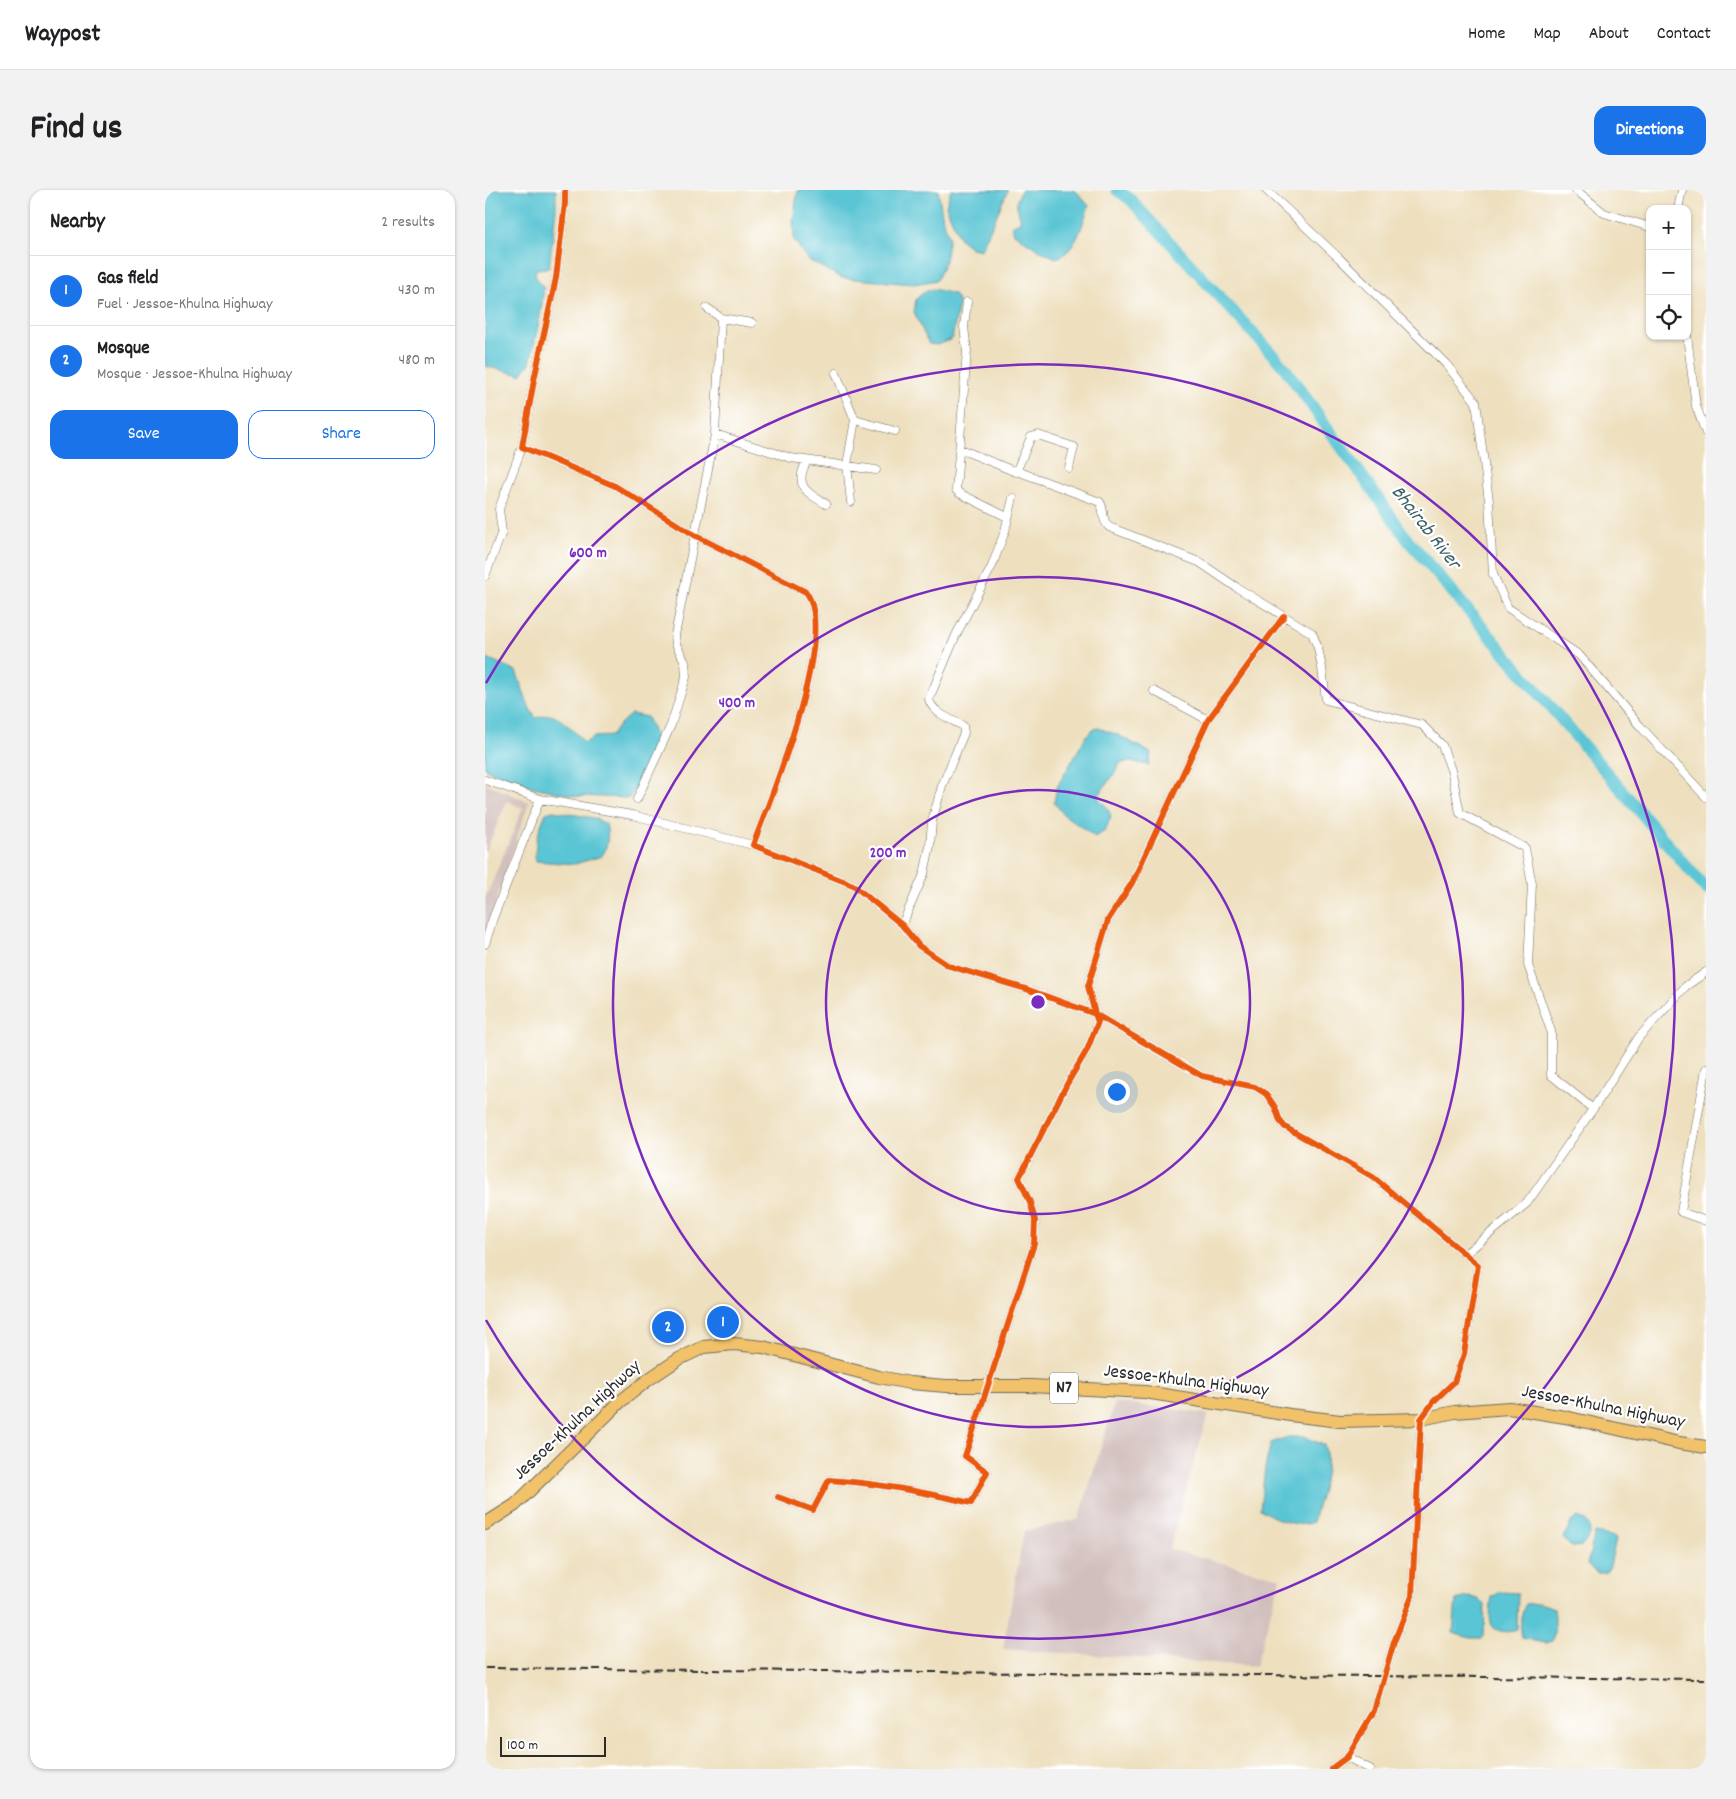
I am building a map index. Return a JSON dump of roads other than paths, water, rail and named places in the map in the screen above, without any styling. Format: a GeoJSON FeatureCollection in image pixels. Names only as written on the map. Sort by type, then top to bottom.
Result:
{"type":"FeatureCollection","features":[{"type":"Feature","properties":{"kind":"highway","name":"Jessoe-Khulna Highway"},"geometry":{"type":"LineString","coordinates":[[485,1524],[515,1505],[629,1394],[659,1371],[704,1347],[734,1344],[752,1345],[901,1382],[946,1386],[1040,1386],[1145,1392],[1327,1420],[1421,1419],[1445,1413],[1481,1410],[1522,1410],[1565,1417],[1679,1443],[1706,1447]]}},
{"type":"Feature","properties":{"kind":"street"},"geometry":{"type":"LineString","coordinates":[[485,576],[501,532],[499,508],[522,447],[556,278],[565,190]]}},
{"type":"Feature","properties":{"kind":"street"},"geometry":{"type":"LineString","coordinates":[[1266,190],[1339,258],[1446,364],[1476,402],[1489,501],[1493,574],[1508,608],[1579,655],[1706,797]]}},
{"type":"Feature","properties":{"kind":"street"},"geometry":{"type":"LineString","coordinates":[[1576,190],[1604,213],[1646,226]]}},
{"type":"Feature","properties":{"kind":"street"},"geometry":{"type":"LineString","coordinates":[[1679,205],[1682,190]]}},
{"type":"Feature","properties":{"kind":"street"},"geometry":{"type":"LineString","coordinates":[[967,302],[964,327],[967,351],[957,491],[1007,517]]}},
{"type":"Feature","properties":{"kind":"street"},"geometry":{"type":"LineString","coordinates":[[707,308],[721,318],[752,323]]}},
{"type":"Feature","properties":{"kind":"street"},"geometry":{"type":"LineString","coordinates":[[637,800],[671,725],[686,677],[685,662],[676,644],[675,636],[715,434],[721,318]]}},
{"type":"Feature","properties":{"kind":"street"},"geometry":{"type":"LineString","coordinates":[[1688,340],[1696,406],[1706,433]]}},
{"type":"Feature","properties":{"kind":"street"},"geometry":{"type":"LineString","coordinates":[[836,373],[855,420],[847,465],[851,502]]}},
{"type":"Feature","properties":{"kind":"street"},"geometry":{"type":"LineString","coordinates":[[855,420],[895,431]]}},
{"type":"Feature","properties":{"kind":"street"},"geometry":{"type":"LineString","coordinates":[[715,434],[773,453],[807,461],[876,470]]}},
{"type":"Feature","properties":{"kind":"street"},"geometry":{"type":"LineString","coordinates":[[1017,471],[1031,437],[1038,435],[1074,447],[1069,468]]}},
{"type":"Feature","properties":{"kind":"street"},"geometry":{"type":"LineString","coordinates":[[522,447],[615,486],[696,536],[806,592],[809,597],[815,622],[811,666],[788,750],[753,845]]}},
{"type":"Feature","properties":{"kind":"street"},"geometry":{"type":"LineString","coordinates":[[960,449],[1100,502],[1103,506],[1104,520],[1109,527],[1199,562],[1312,633],[1318,648],[1326,700],[1422,725],[1442,745],[1452,773],[1459,814],[1525,848],[1532,884],[1528,965],[1551,1031],[1551,1075],[1593,1109]]}},
{"type":"Feature","properties":{"kind":"street"},"geometry":{"type":"LineString","coordinates":[[807,461],[801,477],[801,483],[806,492],[826,504]]}},
{"type":"Feature","properties":{"kind":"street"},"geometry":{"type":"LineString","coordinates":[[901,924],[924,874],[930,846],[932,822],[942,786],[964,734],[963,726],[940,713],[930,704],[929,699],[956,635],[992,566],[1005,530],[1013,498]]}},
{"type":"Feature","properties":{"kind":"street"},"geometry":{"type":"LineString","coordinates":[[777,1497],[813,1510],[829,1480],[859,1482],[921,1492],[971,1503],[987,1472],[965,1456],[1034,1244],[1035,1220],[1030,1202],[1019,1178],[1067,1084],[1087,1050],[1098,1022],[1088,986],[1109,920],[1132,883],[1208,720],[1284,616]]}},
{"type":"Feature","properties":{"kind":"street"},"geometry":{"type":"LineString","coordinates":[[1154,691],[1208,720]]}},
{"type":"Feature","properties":{"kind":"street"},"geometry":{"type":"LineString","coordinates":[[485,780],[540,799],[632,815],[753,845],[853,886],[901,924],[919,946],[949,966],[1026,989],[1095,1014],[1202,1076],[1255,1087],[1266,1094],[1285,1127],[1373,1177],[1479,1265],[1464,1354],[1454,1382],[1434,1401],[1421,1419],[1412,1596],[1394,1642],[1374,1711],[1347,1757],[1331,1769]]}},
{"type":"Feature","properties":{"kind":"street"},"geometry":{"type":"LineString","coordinates":[[485,944],[493,918],[540,799]]}},
{"type":"Feature","properties":{"kind":"street"},"geometry":{"type":"LineString","coordinates":[[1465,1254],[1527,1203],[1593,1109],[1639,1037],[1686,986],[1706,972]]}},
{"type":"Feature","properties":{"kind":"street"},"geometry":{"type":"LineString","coordinates":[[1706,1069],[1681,1212],[1706,1221]]}},
{"type":"Feature","properties":{"kind":"street"},"geometry":{"type":"LineString","coordinates":[[1347,1757],[1370,1769]]}},
{"type":"Feature","properties":{"kind":"water"},"geometry":{"type":"Polygon","coordinates":[[[485,190],[556,190],[556,209],[549,268],[536,269],[535,272],[537,279],[544,287],[540,317],[530,363],[521,375],[485,366],[485,190]]]}},
{"type":"Feature","properties":{"kind":"water"},"geometry":{"type":"Polygon","coordinates":[[[798,190],[938,190],[943,220],[949,237],[945,261],[937,280],[914,284],[842,278],[808,260],[794,240],[793,220],[798,190]]]}},
{"type":"Feature","properties":{"kind":"water"},"geometry":{"type":"Polygon","coordinates":[[[951,190],[1008,190],[981,250],[971,248],[960,239],[946,206],[951,190]]]}},
{"type":"Feature","properties":{"kind":"water"},"geometry":{"type":"Polygon","coordinates":[[[1021,190],[1073,190],[1089,206],[1074,244],[1063,255],[1056,258],[1039,250],[1012,231],[1012,226],[1021,221],[1016,203],[1021,190]]]}},
{"type":"Feature","properties":{"kind":"water"},"geometry":{"type":"Polygon","coordinates":[[[933,289],[954,294],[959,303],[952,339],[938,345],[929,344],[914,312],[916,299],[924,292],[933,289]]]}},
{"type":"Feature","properties":{"kind":"water"},"geometry":{"type":"Polygon","coordinates":[[[485,657],[516,671],[530,709],[536,718],[548,715],[558,718],[585,743],[594,737],[611,736],[631,714],[647,717],[659,745],[629,798],[575,796],[533,787],[493,773],[485,768],[485,657]]]}},
{"type":"Feature","properties":{"kind":"water"},"geometry":{"type":"Polygon","coordinates":[[[1098,728],[1118,735],[1151,753],[1149,765],[1130,762],[1120,763],[1098,798],[1106,806],[1111,816],[1105,831],[1095,837],[1063,814],[1054,802],[1057,787],[1087,735],[1092,730],[1098,728]]]}},
{"type":"Feature","properties":{"kind":"water"},"geometry":{"type":"Polygon","coordinates":[[[553,811],[594,818],[606,824],[606,848],[602,856],[575,864],[535,861],[537,836],[546,813],[553,811]]]}},
{"type":"Feature","properties":{"kind":"water"},"geometry":{"type":"Polygon","coordinates":[[[1288,1437],[1304,1437],[1324,1445],[1326,1454],[1321,1494],[1313,1522],[1307,1524],[1285,1522],[1260,1509],[1265,1468],[1271,1443],[1288,1437]]]}},
{"type":"Feature","properties":{"kind":"water"},"geometry":{"type":"Polygon","coordinates":[[[1578,1517],[1587,1523],[1590,1530],[1588,1538],[1582,1546],[1571,1547],[1563,1538],[1572,1521],[1578,1517]]]}},
{"type":"Feature","properties":{"kind":"water"},"geometry":{"type":"Polygon","coordinates":[[[1595,1533],[1615,1537],[1616,1539],[1609,1570],[1605,1573],[1597,1573],[1587,1565],[1595,1533]]]}},
{"type":"Feature","properties":{"kind":"water"},"geometry":{"type":"Polygon","coordinates":[[[1500,1592],[1518,1593],[1517,1630],[1506,1632],[1498,1630],[1491,1623],[1492,1597],[1500,1592]]]}},
{"type":"Feature","properties":{"kind":"water"},"geometry":{"type":"Polygon","coordinates":[[[1469,1597],[1479,1599],[1485,1605],[1484,1636],[1482,1638],[1470,1638],[1453,1633],[1456,1600],[1469,1597]]]}},
{"type":"Feature","properties":{"kind":"water"},"geometry":{"type":"Polygon","coordinates":[[[1539,1603],[1554,1609],[1554,1633],[1552,1641],[1547,1643],[1522,1638],[1521,1621],[1524,1608],[1526,1604],[1539,1603]]]}},
{"type":"Feature","properties":{"kind":"waterway","name":"Bhairab River"},"geometry":{"type":"LineString","coordinates":[[1117,190],[1130,199],[1284,367],[1408,540],[1706,889]]}},
{"type":"Feature","properties":{"kind":"railway"},"geometry":{"type":"LineString","coordinates":[[485,1668],[1706,1679]]}},
{"type":"Feature","properties":{"kind":"place","name":"Gas field"},"geometry":{"type":"Point","coordinates":[723,1322]}},
{"type":"Feature","properties":{"kind":"place","name":"Mosque"},"geometry":{"type":"Point","coordinates":[668,1327]}}]}
